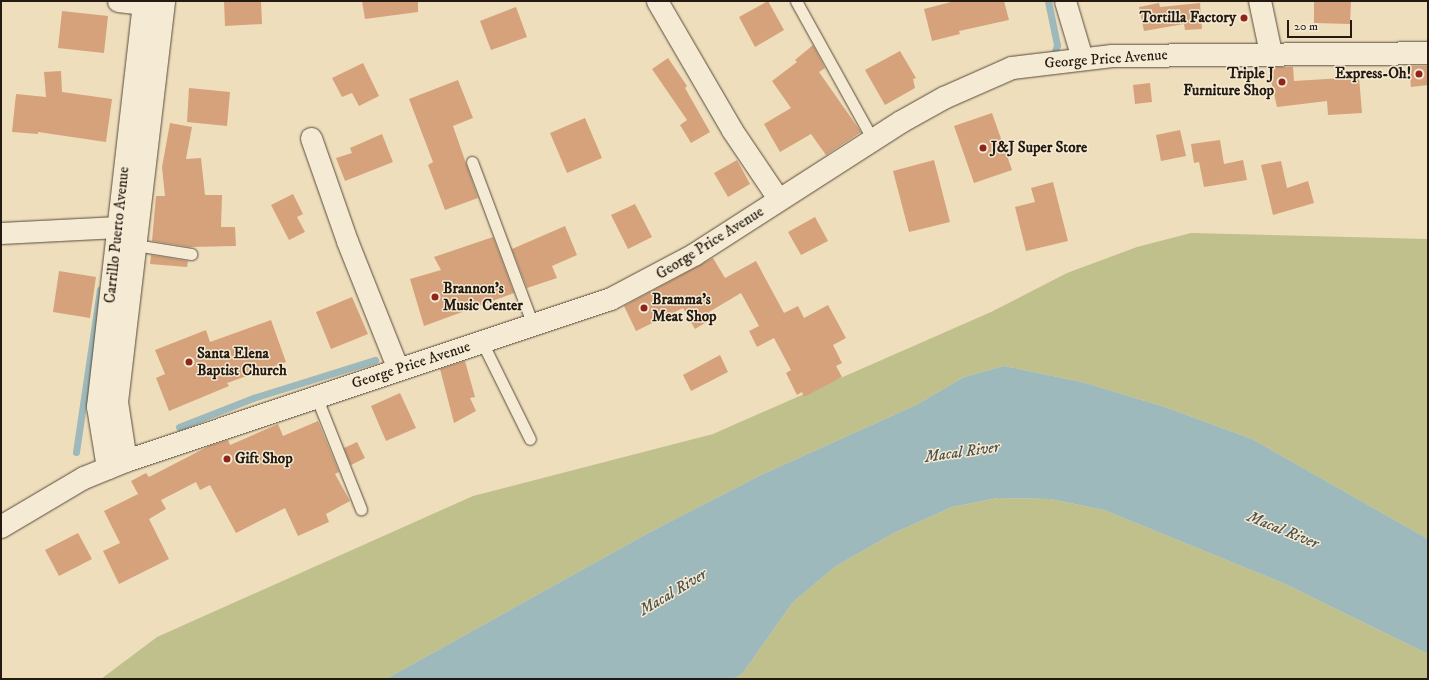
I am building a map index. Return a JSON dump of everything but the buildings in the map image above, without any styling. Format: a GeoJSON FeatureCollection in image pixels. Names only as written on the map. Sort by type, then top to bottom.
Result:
{"type":"FeatureCollection","features":[{"type":"Feature","properties":{"kind":"main road"},"geometry":{"type":"LineString","coordinates":[[1260,1],[1270,53]]}},
{"type":"Feature","properties":{"kind":"main road","name":"Carrillo Puerto Avenue"},"geometry":{"type":"LineString","coordinates":[[117,464],[98,407],[118,227],[151,2]]}},
{"type":"Feature","properties":{"kind":"main road","name":"Carrillo Puerto Avenue"},"geometry":{"type":"LineString","coordinates":[[117,464],[117,402],[135,245],[151,2]]}},
{"type":"Feature","properties":{"kind":"main road","name":"George Price Avenue"},"geometry":{"type":"LineString","coordinates":[[1,527],[58,492],[117,464],[316,396],[611,299],[645,282],[779,200],[873,140],[944,98],[1012,68],[1082,58],[1270,53],[1428,53]]}},
{"type":"Feature","properties":{"kind":"street"},"geometry":{"type":"LineString","coordinates":[[118,1],[151,2]]}},
{"type":"Feature","properties":{"kind":"street"},"geometry":{"type":"LineString","coordinates":[[657,1],[732,130],[779,200]]}},
{"type":"Feature","properties":{"kind":"street"},"geometry":{"type":"LineString","coordinates":[[1065,1],[1082,58]]}},
{"type":"Feature","properties":{"kind":"street"},"geometry":{"type":"LineString","coordinates":[[311,138],[347,241],[398,369]]}},
{"type":"Feature","properties":{"kind":"street"},"geometry":{"type":"LineString","coordinates":[[1,233],[118,227]]}},
{"type":"Feature","properties":{"kind":"lane"},"geometry":{"type":"LineString","coordinates":[[796,1],[873,140]]}},
{"type":"Feature","properties":{"kind":"lane"},"geometry":{"type":"LineString","coordinates":[[472,162],[533,325]]}},
{"type":"Feature","properties":{"kind":"lane"},"geometry":{"type":"LineString","coordinates":[[135,245],[192,254]]}},
{"type":"Feature","properties":{"kind":"lane"},"geometry":{"type":"LineString","coordinates":[[482,342],[530,439]]}},
{"type":"Feature","properties":{"kind":"lane"},"geometry":{"type":"LineString","coordinates":[[316,396],[361,509]]}},
{"type":"Feature","properties":{"kind":"green space"},"geometry":{"type":"Polygon","coordinates":[[[1191,233],[1428,239],[1428,539],[1252,439],[1165,407],[1082,382],[1004,366],[964,377],[916,405],[761,475],[650,532],[386,679],[101,679],[157,637],[473,496],[713,434],[991,312],[1067,273],[1137,247],[1191,233]]]}},
{"type":"Feature","properties":{"kind":"green space"},"geometry":{"type":"Polygon","coordinates":[[[998,498],[1050,499],[1104,510],[1283,583],[1428,654],[1428,679],[733,679],[742,674],[793,602],[836,566],[894,533],[952,507],[998,498]]]}},
{"type":"Feature","properties":{"kind":"water","name":"Macal River"},"geometry":{"type":"Polygon","coordinates":[[[1004,366],[1082,382],[1165,407],[1252,439],[1428,539],[1428,654],[1283,583],[1104,510],[1050,499],[998,498],[952,507],[894,533],[836,566],[793,602],[742,674],[733,679],[386,679],[650,532],[761,475],[916,405],[964,377],[1004,366]]]}},
{"type":"Feature","properties":{"kind":"waterway"},"geometry":{"type":"LineString","coordinates":[[1048,1],[1057,45],[1054,54]]}},
{"type":"Feature","properties":{"kind":"waterway"},"geometry":{"type":"LineString","coordinates":[[76,452],[100,290]]}},
{"type":"Feature","properties":{"kind":"waterway"},"geometry":{"type":"LineString","coordinates":[[179,427],[253,398],[375,360]]}},
{"type":"Feature","properties":{"kind":"place","name":"Tortilla Factory"},"geometry":{"type":"Point","coordinates":[1244,18]}},
{"type":"Feature","properties":{"kind":"place","name":"Express-Oh!"},"geometry":{"type":"Point","coordinates":[1419,74]}},
{"type":"Feature","properties":{"kind":"place","name":"Triple J Furniture Shop"},"geometry":{"type":"Point","coordinates":[1282,82]}},
{"type":"Feature","properties":{"kind":"place","name":"J&J Super Store"},"geometry":{"type":"Point","coordinates":[983,148]}},
{"type":"Feature","properties":{"kind":"place","name":"Brannon's Music Center"},"geometry":{"type":"Point","coordinates":[435,297]}},
{"type":"Feature","properties":{"kind":"place","name":"Bramma's Meat Shop"},"geometry":{"type":"Point","coordinates":[644,308]}},
{"type":"Feature","properties":{"kind":"place","name":"Santa Elena Baptist Church"},"geometry":{"type":"Point","coordinates":[189,362]}},
{"type":"Feature","properties":{"kind":"place","name":"Gift Shop"},"geometry":{"type":"Point","coordinates":[227,459]}}]}
